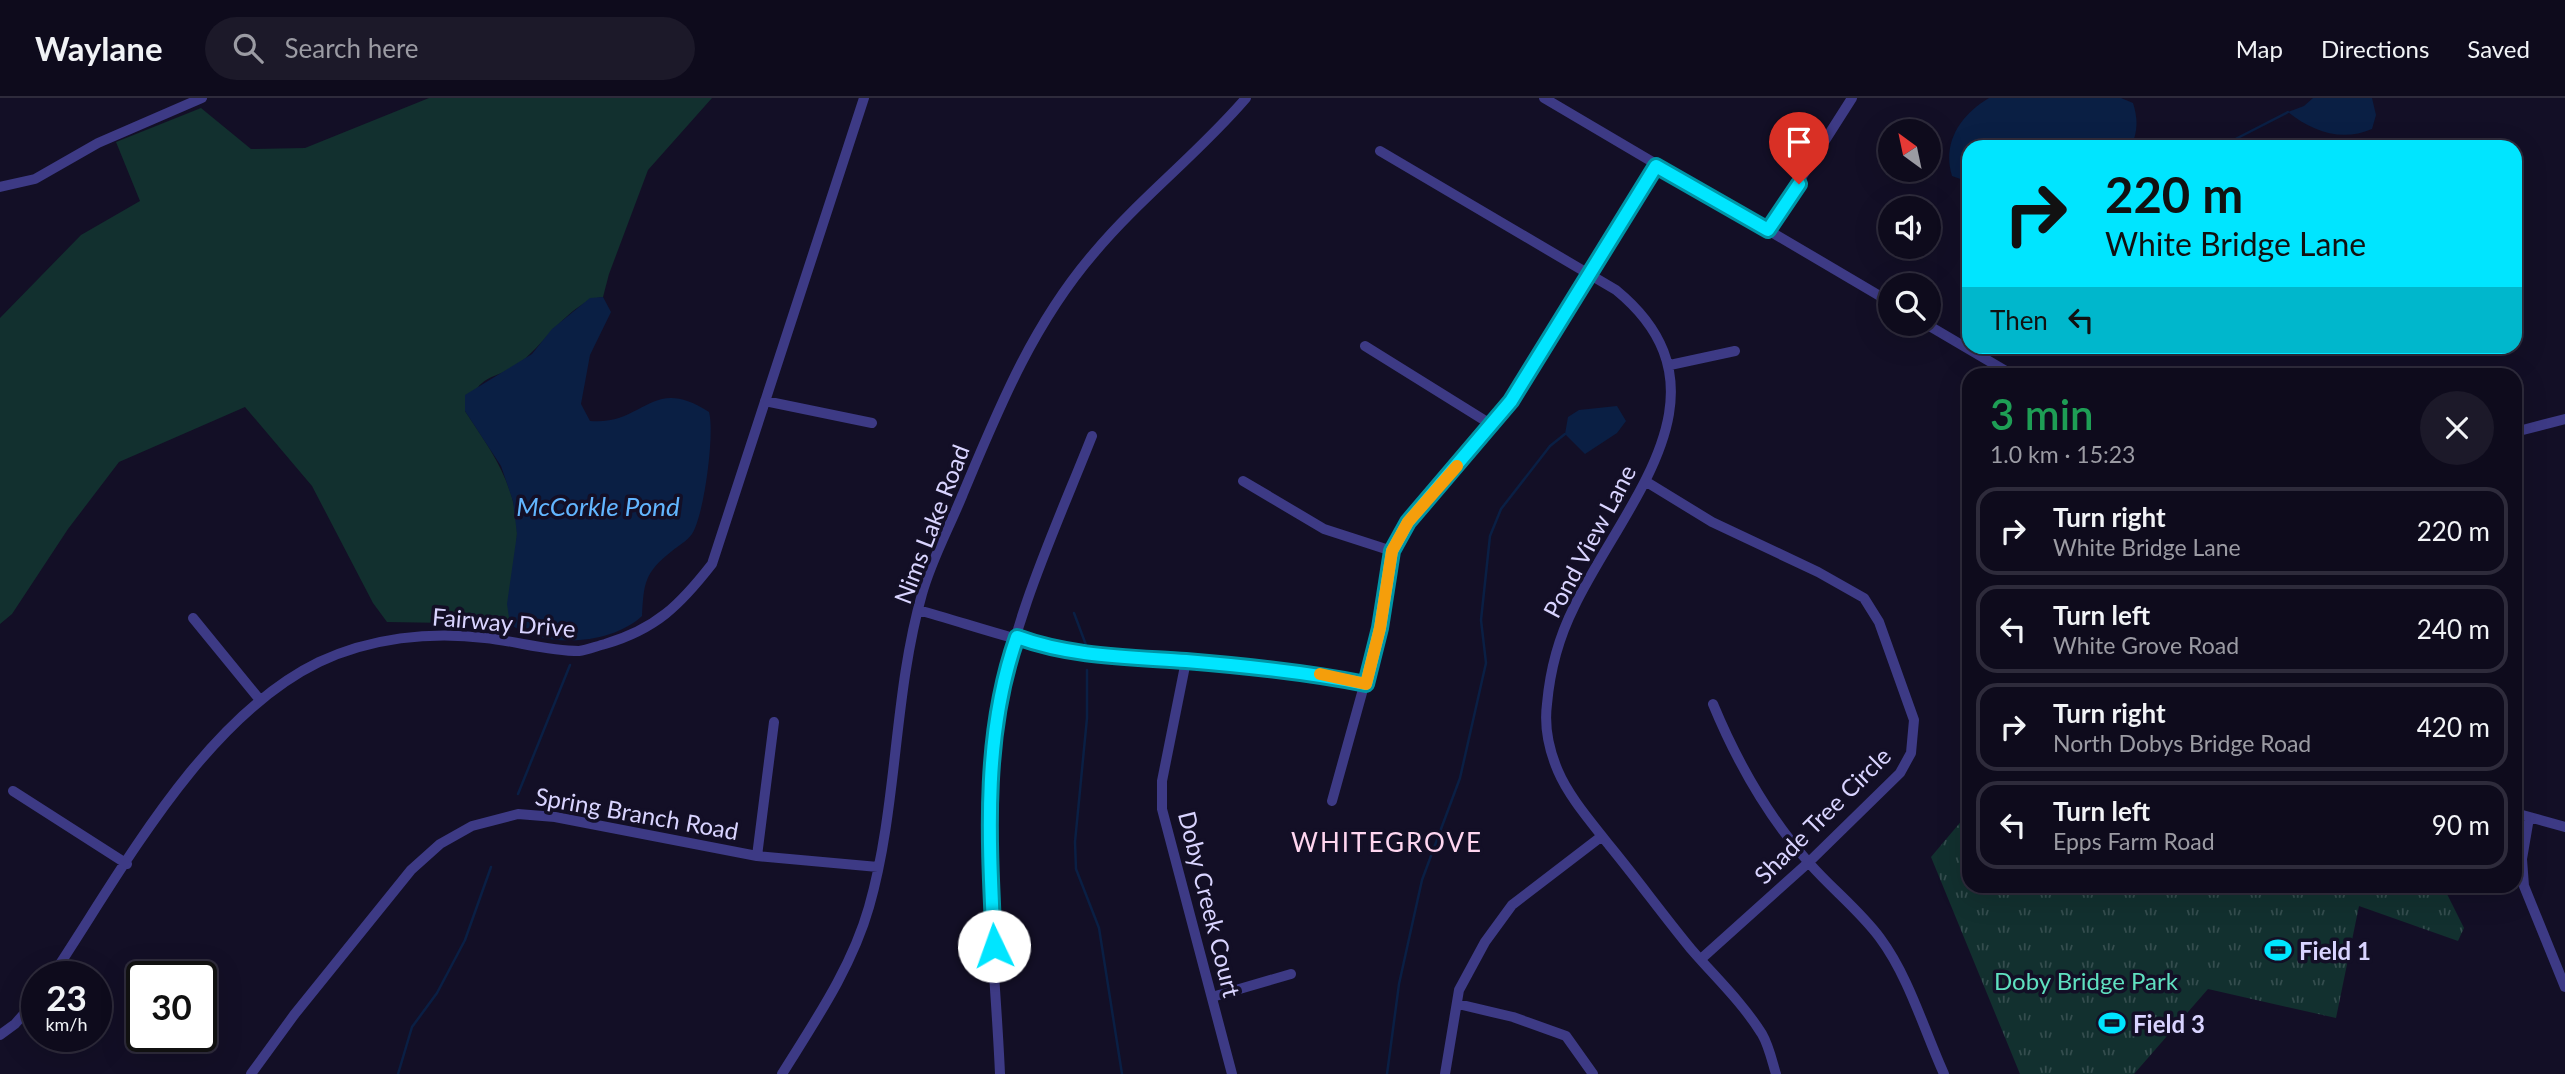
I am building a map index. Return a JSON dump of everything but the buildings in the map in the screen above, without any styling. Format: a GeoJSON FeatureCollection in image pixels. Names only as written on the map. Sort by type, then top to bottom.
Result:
{"type":"FeatureCollection","features":[{"type":"Feature","properties":{"kind":"street"},"geometry":{"type":"LineString","coordinates":[[0,187],[35,179],[98,143],[202,98]]}},
{"type":"Feature","properties":{"kind":"street","name":"Fairway Drive"},"geometry":{"type":"LineString","coordinates":[[62,961],[166,805],[215,743],[260,700],[320,661],[388,640],[420,636],[484,638],[581,651],[636,635],[681,603],[712,564],[864,98]]}},
{"type":"Feature","properties":{"kind":"street","name":"Nims Lake Road"},"geometry":{"type":"LineString","coordinates":[[782,1074],[846,964],[869,908],[878,867],[904,680],[922,591],[1006,393],[1041,324],[1094,252],[1224,124],[1246,98]]}},
{"type":"Feature","properties":{"kind":"street"},"geometry":{"type":"LineString","coordinates":[[1544,98],[1625,143],[1656,166],[1878,295]]}},
{"type":"Feature","properties":{"kind":"street"},"geometry":{"type":"LineString","coordinates":[[1768,230],[1852,98]]}},
{"type":"Feature","properties":{"kind":"street","name":"Pond View Lane"},"geometry":{"type":"LineString","coordinates":[[1380,151],[1591,272],[1642,314],[1656,332],[1670,365],[1673,402],[1670,420],[1660,451],[1645,481],[1570,615],[1554,659],[1546,705],[1550,748],[1559,774],[1602,836],[1701,959],[1738,998],[1764,1037],[1776,1074]]}},
{"type":"Feature","properties":{"kind":"street"},"geometry":{"type":"LineString","coordinates":[[1332,801],[1380,628],[1392,551],[1408,522],[1511,401],[1656,166]]}},
{"type":"Feature","properties":{"kind":"street"},"geometry":{"type":"LineString","coordinates":[[1941,333],[1962,345]]}},
{"type":"Feature","properties":{"kind":"street"},"geometry":{"type":"LineString","coordinates":[[1365,346],[1492,425]]}},
{"type":"Feature","properties":{"kind":"street"},"geometry":{"type":"LineString","coordinates":[[1670,365],[1735,351]]}},
{"type":"Feature","properties":{"kind":"street"},"geometry":{"type":"LineString","coordinates":[[1977,354],[2001,368]]}},
{"type":"Feature","properties":{"kind":"street"},"geometry":{"type":"LineString","coordinates":[[765,401],[872,423]]}},
{"type":"Feature","properties":{"kind":"street"},"geometry":{"type":"LineString","coordinates":[[2522,430],[2565,419]]}},
{"type":"Feature","properties":{"kind":"street"},"geometry":{"type":"LineString","coordinates":[[1000,1074],[989,843],[991,765],[997,717],[1034,582],[1092,436]]}},
{"type":"Feature","properties":{"kind":"street"},"geometry":{"type":"LineString","coordinates":[[1243,481],[1324,529],[1392,551]]}},
{"type":"Feature","properties":{"kind":"street","name":"Shade Tree Circle"},"geometry":{"type":"LineString","coordinates":[[1645,481],[1712,522],[1857,593],[1870,606],[1879,622],[1914,720],[1911,753],[1900,773],[1809,862],[1701,959]]}},
{"type":"Feature","properties":{"kind":"street"},"geometry":{"type":"LineString","coordinates":[[918,610],[1041,645],[1093,655],[1304,671],[1366,684]]}},
{"type":"Feature","properties":{"kind":"street"},"geometry":{"type":"LineString","coordinates":[[193,618],[260,700]]}},
{"type":"Feature","properties":{"kind":"street","name":"Doby Creek Court"},"geometry":{"type":"LineString","coordinates":[[1186,661],[1164,770],[1163,809],[1232,1074]]}},
{"type":"Feature","properties":{"kind":"street"},"geometry":{"type":"LineString","coordinates":[[1713,704],[1745,774],[1809,862],[1879,936],[1894,960],[1944,1074]]}},
{"type":"Feature","properties":{"kind":"street"},"geometry":{"type":"LineString","coordinates":[[757,856],[774,722]]}},
{"type":"Feature","properties":{"kind":"street"},"geometry":{"type":"LineString","coordinates":[[13,792],[127,864]]}},
{"type":"Feature","properties":{"kind":"street","name":"Spring Branch Road"},"geometry":{"type":"LineString","coordinates":[[251,1074],[294,1015],[411,870],[440,844],[472,825],[518,814],[555,817],[757,856],[878,867]]}},
{"type":"Feature","properties":{"kind":"street"},"geometry":{"type":"LineString","coordinates":[[2522,816],[2565,827]]}},
{"type":"Feature","properties":{"kind":"street"},"geometry":{"type":"LineString","coordinates":[[2529,818],[2522,859],[2524,886],[2565,987]]}},
{"type":"Feature","properties":{"kind":"street"},"geometry":{"type":"LineString","coordinates":[[1445,1074],[1459,990],[1470,967],[1512,905],[1602,836]]}},
{"type":"Feature","properties":{"kind":"street"},"geometry":{"type":"LineString","coordinates":[[1212,997],[1292,974]]}},
{"type":"Feature","properties":{"kind":"street"},"geometry":{"type":"LineString","coordinates":[[1458,1004],[1513,1017],[1566,1036],[1593,1074]]}},
{"type":"Feature","properties":{"kind":"street"},"geometry":{"type":"LineString","coordinates":[[0,1035],[21,1017]]}},
{"type":"Feature","properties":{"kind":"green space"},"geometry":{"type":"Polygon","coordinates":[[[429,98],[712,98],[648,170],[603,297],[579,306],[516,366],[479,385],[465,411],[500,468],[516,516],[517,533],[509,601],[510,624],[387,622],[373,603],[312,486],[245,407],[119,462],[68,529],[12,614],[0,624],[0,318],[81,235],[140,201],[116,142],[201,108],[251,149],[305,148],[429,98]]]}},
{"type":"Feature","properties":{"kind":"green space","name":"Doby Bridge Park"},"geometry":{"type":"Polygon","coordinates":[[[1962,820],[1962,893],[2446,893],[2464,928],[2458,941],[2359,906],[2336,1018],[2208,989],[2134,1074],[2020,1074],[1931,857],[1962,820]]]}},
{"type":"Feature","properties":{"kind":"water"},"geometry":{"type":"Polygon","coordinates":[[[1989,98],[2121,98],[2133,103],[2135,136],[2134,140],[1962,140],[1962,180],[1952,176],[1949,152],[1962,121],[1989,98]]]}},
{"type":"Feature","properties":{"kind":"water"},"geometry":{"type":"Polygon","coordinates":[[[2313,98],[2372,98],[2376,115],[2372,129],[2350,135],[2328,133],[2307,125],[2288,112],[2304,106],[2313,98]]]}},
{"type":"Feature","properties":{"kind":"water","name":"McCorkle Pond"},"geometry":{"type":"Polygon","coordinates":[[[603,297],[611,312],[590,355],[581,404],[590,421],[623,416],[660,399],[674,398],[689,402],[709,412],[709,455],[701,510],[692,534],[656,566],[647,579],[642,616],[629,626],[596,638],[559,640],[524,632],[510,624],[507,604],[517,534],[513,501],[501,466],[465,411],[465,395],[532,354],[552,329],[590,298],[603,297]]]}},
{"type":"Feature","properties":{"kind":"water"},"geometry":{"type":"Polygon","coordinates":[[[1617,406],[1626,421],[1617,433],[1585,454],[1565,434],[1568,417],[1579,410],[1617,406]]]}},
{"type":"Feature","properties":{"kind":"waterway"},"geometry":{"type":"LineString","coordinates":[[2234,140],[2288,112]]}},
{"type":"Feature","properties":{"kind":"waterway"},"geometry":{"type":"LineString","coordinates":[[1387,1074],[1399,984],[1422,880],[1460,778],[1486,663],[1481,620],[1490,536],[1501,509],[1550,446],[1565,434]]}},
{"type":"Feature","properties":{"kind":"waterway"},"geometry":{"type":"LineString","coordinates":[[1074,613],[1086,645]]}},
{"type":"Feature","properties":{"kind":"waterway"},"geometry":{"type":"LineString","coordinates":[[518,794],[570,665]]}},
{"type":"Feature","properties":{"kind":"waterway"},"geometry":{"type":"LineString","coordinates":[[1087,670],[1087,718],[1075,842],[1076,869],[1099,928],[1122,1074]]}},
{"type":"Feature","properties":{"kind":"waterway"},"geometry":{"type":"LineString","coordinates":[[398,1074],[412,1027],[437,993],[465,940],[491,867]]}},
{"type":"Feature","properties":{"kind":"slow traffic"},"geometry":{"type":"LineString","coordinates":[[1320,674],[1366,684],[1380,628],[1392,551],[1408,522],[1457,466]]}},
{"type":"Feature","properties":{"kind":"place","name":"Field 1"},"geometry":{"type":"Point","coordinates":[2278,950]}},
{"type":"Feature","properties":{"kind":"place","name":"Field 3"},"geometry":{"type":"Point","coordinates":[2112,1023]}},
{"type":"Feature","properties":{"kind":"district","name":"WHITEGROVE"},"geometry":{"type":"Point","coordinates":[1387,842]}},
{"type":"Feature","properties":{"kind":"route"},"geometry":{"type":"LineString","coordinates":[[994,946],[989,843],[991,765],[1008,661],[1017,637],[1041,645],[1093,655],[1304,671],[1366,684],[1380,628],[1392,551],[1408,522],[1511,401],[1656,166],[1768,230],[1799,184]]}}]}
